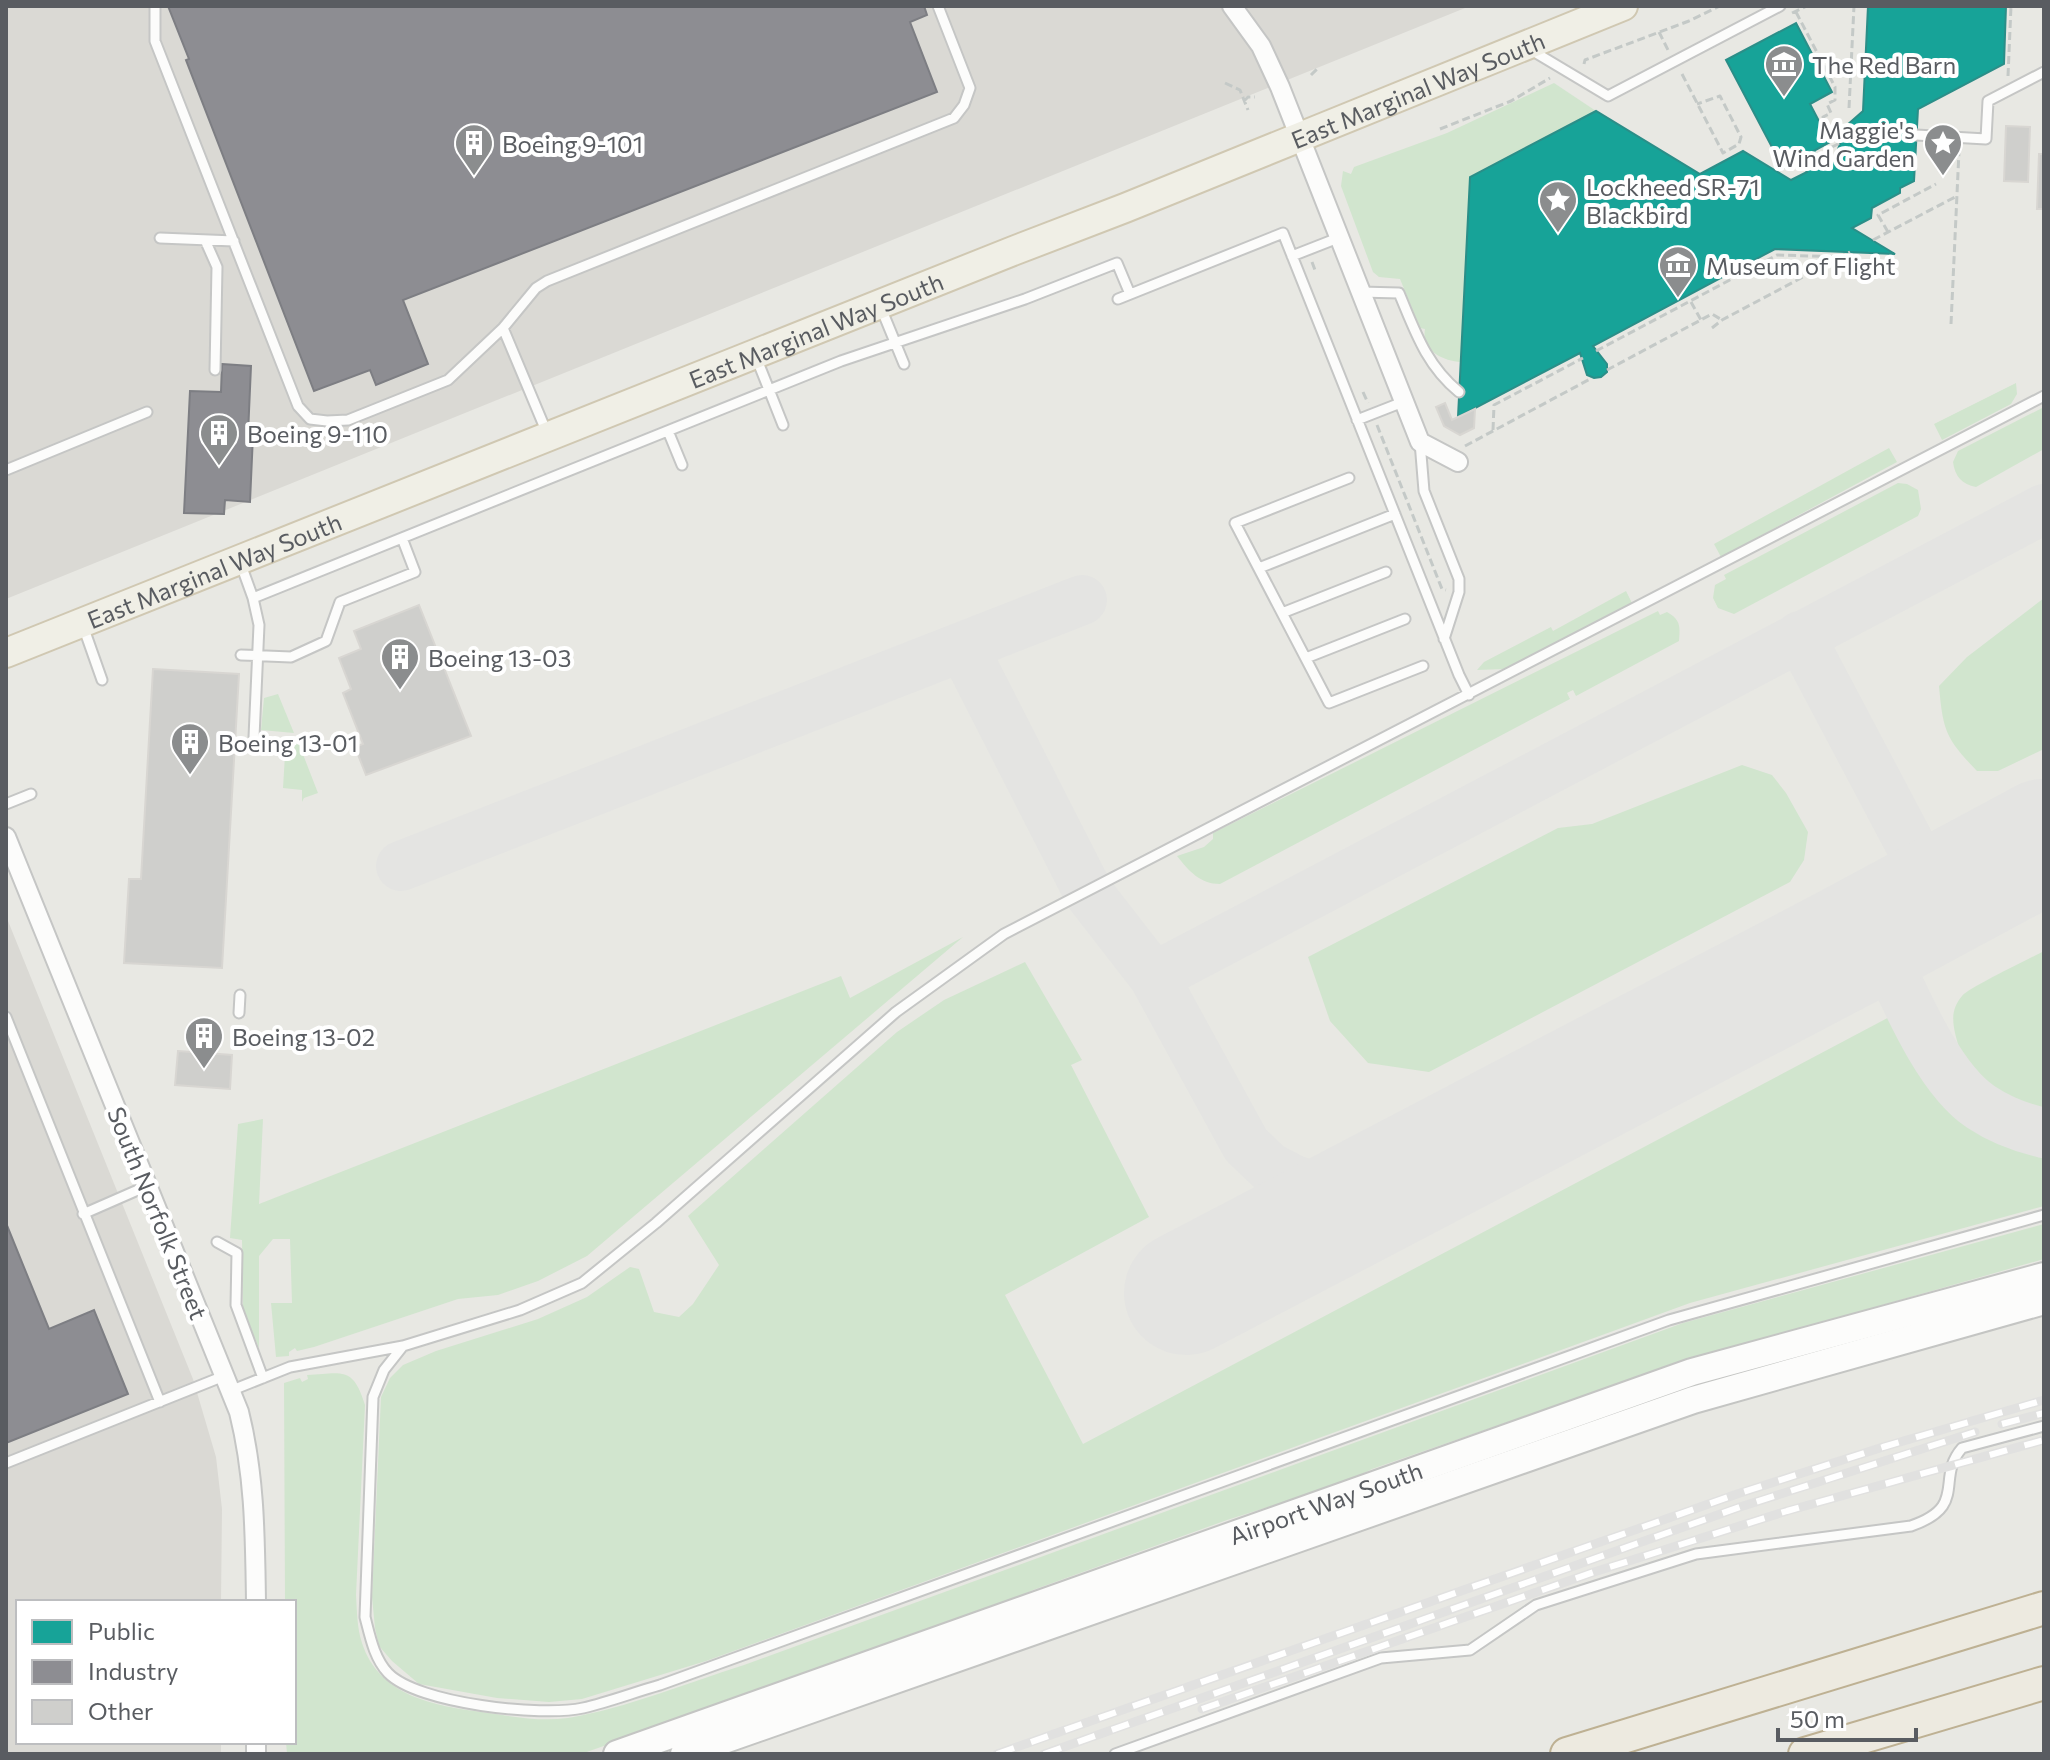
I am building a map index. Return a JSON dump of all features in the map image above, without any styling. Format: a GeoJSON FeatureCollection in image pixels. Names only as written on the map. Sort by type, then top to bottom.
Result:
{"type":"FeatureCollection","features":[{"type":"Feature","properties":{"kind":"highway"},"geometry":{"type":"LineString","coordinates":[[1567,1754],[2044,1608]]}},
{"type":"Feature","properties":{"kind":"highway"},"geometry":{"type":"LineString","coordinates":[[1805,1754],[2044,1683]]}},
{"type":"Feature","properties":{"kind":"main road","name":"East Marginal Way South"},"geometry":{"type":"LineString","coordinates":[[6,653],[1623,6]]}},
{"type":"Feature","properties":{"kind":"main road","name":"Airport Way South"},"geometry":{"type":"LineString","coordinates":[[617,1754],[1692,1372],[2044,1276]]}},
{"type":"Feature","properties":{"kind":"main road","name":"Airport Way South"},"geometry":{"type":"LineString","coordinates":[[684,1754],[1693,1400],[2044,1301]]}},
{"type":"Feature","properties":{"kind":"street"},"geometry":{"type":"LineString","coordinates":[[1232,6],[1261,46],[1280,87],[1420,442],[1458,462]]}},
{"type":"Feature","properties":{"kind":"street","name":"South Norfolk Street"},"geometry":{"type":"LineString","coordinates":[[7,842],[239,1412],[252,1472],[255,1505],[256,1600]]}},
{"type":"Feature","properties":{"kind":"lane"},"geometry":{"type":"LineString","coordinates":[[155,6],[155,41],[298,406],[310,419],[327,421],[348,420],[448,380],[503,328],[536,288],[547,281],[954,118],[964,105],[970,88],[938,6]]}},
{"type":"Feature","properties":{"kind":"lane"},"geometry":{"type":"LineString","coordinates":[[1525,46],[1608,96],[1780,6]]}},
{"type":"Feature","properties":{"kind":"lane"},"geometry":{"type":"LineString","coordinates":[[1916,135],[1986,139],[1988,101],[2044,72]]}},
{"type":"Feature","properties":{"kind":"lane"},"geometry":{"type":"LineString","coordinates":[[1118,299],[1283,233],[1469,695]]}},
{"type":"Feature","properties":{"kind":"lane"},"geometry":{"type":"LineString","coordinates":[[160,238],[234,241]]}},
{"type":"Feature","properties":{"kind":"lane"},"geometry":{"type":"LineString","coordinates":[[1292,256],[1338,238]]}},
{"type":"Feature","properties":{"kind":"lane"},"geometry":{"type":"LineString","coordinates":[[205,240],[217,267],[215,370]]}},
{"type":"Feature","properties":{"kind":"lane"},"geometry":{"type":"LineString","coordinates":[[253,598],[769,390],[1117,263],[1130,294]]}},
{"type":"Feature","properties":{"kind":"lane"},"geometry":{"type":"LineString","coordinates":[[1360,292],[1399,293],[1423,351],[1439,373],[1459,392]]}},
{"type":"Feature","properties":{"kind":"lane"},"geometry":{"type":"LineString","coordinates":[[880,304],[904,364]]}},
{"type":"Feature","properties":{"kind":"lane"},"geometry":{"type":"LineString","coordinates":[[503,328],[548,436]]}},
{"type":"Feature","properties":{"kind":"lane"},"geometry":{"type":"LineString","coordinates":[[754,354],[783,425]]}},
{"type":"Feature","properties":{"kind":"lane"},"geometry":{"type":"LineString","coordinates":[[6,1463],[160,1402],[263,1378],[290,1367],[403,1346],[520,1310],[582,1283],[656,1223],[896,1012],[1004,934],[2044,396]]}},
{"type":"Feature","properties":{"kind":"lane"},"geometry":{"type":"LineString","coordinates":[[1357,420],[1403,402]]}},
{"type":"Feature","properties":{"kind":"lane"},"geometry":{"type":"LineString","coordinates":[[6,470],[147,412]]}},
{"type":"Feature","properties":{"kind":"lane"},"geometry":{"type":"LineString","coordinates":[[668,431],[682,465]]}},
{"type":"Feature","properties":{"kind":"lane"},"geometry":{"type":"LineString","coordinates":[[1420,442],[1424,491],[1459,579],[1459,592],[1444,639]]}},
{"type":"Feature","properties":{"kind":"lane"},"geometry":{"type":"LineString","coordinates":[[1349,478],[1235,523],[1329,703],[1423,666]]}},
{"type":"Feature","properties":{"kind":"lane"},"geometry":{"type":"LineString","coordinates":[[1259,568],[1395,514]]}},
{"type":"Feature","properties":{"kind":"lane"},"geometry":{"type":"LineString","coordinates":[[241,655],[291,657],[326,641],[340,602],[415,572],[402,538]]}},
{"type":"Feature","properties":{"kind":"lane"},"geometry":{"type":"LineString","coordinates":[[239,559],[259,625],[254,737]]}},
{"type":"Feature","properties":{"kind":"lane"},"geometry":{"type":"LineString","coordinates":[[1282,613],[1386,572]]}},
{"type":"Feature","properties":{"kind":"lane"},"geometry":{"type":"LineString","coordinates":[[1306,658],[1405,619]]}},
{"type":"Feature","properties":{"kind":"lane"},"geometry":{"type":"LineString","coordinates":[[82,623],[102,680]]}},
{"type":"Feature","properties":{"kind":"lane"},"geometry":{"type":"LineString","coordinates":[[6,804],[31,794]]}},
{"type":"Feature","properties":{"kind":"lane"},"geometry":{"type":"LineString","coordinates":[[239,1013],[240,995]]}},
{"type":"Feature","properties":{"kind":"lane"},"geometry":{"type":"LineString","coordinates":[[6,1017],[160,1402]]}},
{"type":"Feature","properties":{"kind":"lane"},"geometry":{"type":"LineString","coordinates":[[83,1214],[147,1186]]}},
{"type":"Feature","properties":{"kind":"lane"},"geometry":{"type":"LineString","coordinates":[[403,1346],[384,1370],[373,1397],[365,1617],[372,1646],[389,1673],[416,1689],[456,1700],[517,1710],[581,1709],[689,1674],[1669,1320],[2044,1215]]}},
{"type":"Feature","properties":{"kind":"lane"},"geometry":{"type":"LineString","coordinates":[[217,1242],[237,1253],[236,1305],[263,1378]]}},
{"type":"Feature","properties":{"kind":"lane"},"geometry":{"type":"LineString","coordinates":[[1115,1754],[1381,1658],[1470,1650],[1536,1605],[1696,1554],[1911,1526],[1931,1519],[1941,1510],[1949,1493],[1955,1455],[1962,1448],[2044,1426]]}},
{"type":"Feature","properties":{"kind":"path"},"geometry":{"type":"LineString","coordinates":[[1578,78],[1585,60],[1689,21],[1720,6]]}},
{"type":"Feature","properties":{"kind":"path"},"geometry":{"type":"LineString","coordinates":[[1849,108],[1854,6]]}},
{"type":"Feature","properties":{"kind":"path"},"geometry":{"type":"LineString","coordinates":[[2007,92],[2011,6]]}},
{"type":"Feature","properties":{"kind":"path"},"geometry":{"type":"LineString","coordinates":[[1796,12],[1835,87],[1835,100],[1827,104],[1831,113],[1823,117],[1838,144],[1830,148]]}},
{"type":"Feature","properties":{"kind":"path"},"geometry":{"type":"LineString","coordinates":[[1659,32],[1675,61],[1697,104],[1723,153],[1739,144],[1741,137],[1720,96],[1697,104]]}},
{"type":"Feature","properties":{"kind":"path"},"geometry":{"type":"LineString","coordinates":[[1311,75],[1317,69]]}},
{"type":"Feature","properties":{"kind":"path"},"geometry":{"type":"LineString","coordinates":[[1225,83],[1240,90],[1248,110]]}},
{"type":"Feature","properties":{"kind":"path"},"geometry":{"type":"LineString","coordinates":[[1244,101],[1255,97]]}},
{"type":"Feature","properties":{"kind":"path"},"geometry":{"type":"LineString","coordinates":[[1951,324],[1960,137]]}},
{"type":"Feature","properties":{"kind":"path"},"geometry":{"type":"LineString","coordinates":[[1888,232],[1878,215],[1936,184]]}},
{"type":"Feature","properties":{"kind":"path"},"geometry":{"type":"LineString","coordinates":[[1873,240],[1957,196]]}},
{"type":"Feature","properties":{"kind":"path"},"geometry":{"type":"LineString","coordinates":[[1712,328],[1850,252]]}},
{"type":"Feature","properties":{"kind":"path"},"geometry":{"type":"LineString","coordinates":[[1596,351],[1777,255],[1841,257]]}},
{"type":"Feature","properties":{"kind":"path"},"geometry":{"type":"LineString","coordinates":[[1690,301],[1701,320]]}},
{"type":"Feature","properties":{"kind":"path"},"geometry":{"type":"LineString","coordinates":[[1607,370],[1712,314],[1722,320]]}},
{"type":"Feature","properties":{"kind":"path"},"geometry":{"type":"LineString","coordinates":[[1493,430],[1494,405],[1583,358]]}},
{"type":"Feature","properties":{"kind":"path"},"geometry":{"type":"LineString","coordinates":[[1458,462],[1465,445],[1592,378]]}},
{"type":"Feature","properties":{"kind":"path"},"geometry":{"type":"LineString","coordinates":[[1363,392],[1442,589],[1459,592]]}},
{"type":"Feature","properties":{"kind":"shaded area"},"geometry":{"type":"Polygon","coordinates":[[[6,6],[1470,6],[6,599],[6,6]]]}},
{"type":"Feature","properties":{"kind":"shaded area"},"geometry":{"type":"Polygon","coordinates":[[[6,916],[193,1379],[216,1457],[222,1509],[221,1600],[16,1600],[16,1744],[221,1744],[221,1754],[6,1754],[6,916]]]}},
{"type":"Feature","properties":{"kind":"green space"},"geometry":{"type":"Polygon","coordinates":[[[1554,83],[1596,111],[1470,177],[1461,362],[1447,359],[1434,353],[1426,343],[1425,329],[1420,328],[1400,279],[1379,277],[1373,272],[1341,186],[1343,171],[1351,174],[1354,167],[1447,133],[1554,83]]]}},
{"type":"Feature","properties":{"kind":"green space"},"geometry":{"type":"Polygon","coordinates":[[[2016,383],[2017,394],[2011,404],[1942,440],[1934,424],[2016,383]]]}},
{"type":"Feature","properties":{"kind":"green space"},"geometry":{"type":"Polygon","coordinates":[[[2044,407],[2044,449],[1976,487],[1960,479],[1953,462],[1958,451],[2044,407]]]}},
{"type":"Feature","properties":{"kind":"green space"},"geometry":{"type":"Polygon","coordinates":[[[1889,448],[1897,462],[1721,557],[1714,544],[1889,448]]]}},
{"type":"Feature","properties":{"kind":"green space"},"geometry":{"type":"Polygon","coordinates":[[[1898,483],[1918,490],[1921,509],[1918,516],[1734,614],[1718,608],[1713,598],[1715,585],[1726,579],[1724,575],[1898,483]]]}},
{"type":"Feature","properties":{"kind":"green space"},"geometry":{"type":"Polygon","coordinates":[[[1626,591],[1632,603],[1505,669],[1477,670],[1484,662],[1551,627],[1553,631],[1626,591]]]}},
{"type":"Feature","properties":{"kind":"green space"},"geometry":{"type":"Polygon","coordinates":[[[2044,598],[2044,749],[1998,771],[1977,771],[1948,733],[1939,686],[1967,657],[2044,598]]]}},
{"type":"Feature","properties":{"kind":"green space"},"geometry":{"type":"Polygon","coordinates":[[[1658,611],[1660,615],[1667,612],[1677,621],[1679,641],[1576,696],[1573,690],[1567,693],[1570,699],[1220,884],[1201,879],[1177,856],[1204,847],[1213,839],[1213,833],[1658,611]]]}},
{"type":"Feature","properties":{"kind":"green space"},"geometry":{"type":"Polygon","coordinates":[[[278,694],[294,733],[261,730],[264,698],[278,694]]]}},
{"type":"Feature","properties":{"kind":"green space"},"geometry":{"type":"Polygon","coordinates":[[[286,738],[297,739],[318,793],[304,798],[302,802],[302,790],[283,788],[286,738]]]}},
{"type":"Feature","properties":{"kind":"green space"},"geometry":{"type":"Polygon","coordinates":[[[1742,765],[1772,775],[1808,832],[1804,860],[1790,882],[1429,1072],[1368,1063],[1330,1021],[1308,957],[1558,828],[1592,824],[1742,765]]]}},
{"type":"Feature","properties":{"kind":"green space"},"geometry":{"type":"Polygon","coordinates":[[[963,937],[587,1256],[538,1281],[498,1295],[458,1299],[314,1347],[297,1351],[295,1348],[289,1356],[276,1357],[271,1303],[292,1303],[290,1239],[273,1239],[259,1256],[259,1348],[243,1309],[242,1240],[230,1238],[238,1124],[263,1119],[259,1204],[841,976],[850,998],[963,937]]]}},
{"type":"Feature","properties":{"kind":"green space"},"geometry":{"type":"Polygon","coordinates":[[[2044,951],[2044,1116],[2002,1097],[1978,1077],[1961,1052],[1953,1020],[1956,1006],[1967,992],[2044,951]]]}},
{"type":"Feature","properties":{"kind":"green space"},"geometry":{"type":"Polygon","coordinates":[[[1025,962],[1082,1060],[1071,1065],[1149,1217],[1005,1295],[1083,1444],[1895,1014],[1931,1080],[1958,1107],[1991,1129],[2044,1146],[2044,1206],[1690,1303],[706,1661],[582,1699],[549,1702],[497,1698],[419,1684],[392,1661],[379,1646],[372,1597],[381,1397],[390,1378],[403,1365],[436,1351],[538,1319],[587,1297],[630,1267],[639,1269],[654,1312],[679,1317],[693,1304],[719,1265],[688,1216],[897,1032],[944,1000],[1025,962]]]}},
{"type":"Feature","properties":{"kind":"green space"},"geometry":{"type":"Polygon","coordinates":[[[2044,1224],[2044,1259],[1682,1362],[1372,1469],[1344,1483],[1227,1520],[1033,1590],[989,1610],[581,1754],[287,1754],[286,1744],[296,1744],[296,1600],[285,1600],[284,1383],[300,1378],[302,1382],[308,1379],[307,1375],[338,1373],[351,1378],[361,1392],[365,1405],[356,1595],[360,1637],[370,1661],[395,1687],[428,1702],[514,1717],[557,1719],[612,1708],[744,1665],[1683,1323],[2044,1224]]]}},
{"type":"Feature","properties":{"kind":"building: Public","name":"Museum of Flight"},"geometry":{"type":"Polygon","coordinates":[[[1868,6],[2006,6],[2004,64],[1918,109],[1914,181],[1900,188],[1900,193],[1872,208],[1871,218],[1852,228],[1895,254],[1775,249],[1593,346],[1607,364],[1607,372],[1601,377],[1587,375],[1580,353],[1458,417],[1470,177],[1596,111],[1700,174],[1743,151],[1791,180],[1807,172],[1800,159],[1814,151],[1821,164],[1835,157],[1847,125],[1863,111],[1868,6]]]}},
{"type":"Feature","properties":{"kind":"building: Public","name":"The Red Barn"},"geometry":{"type":"Polygon","coordinates":[[[1796,23],[1832,92],[1810,104],[1830,142],[1783,168],[1726,60],[1796,23]]]}},
{"type":"Feature","properties":{"kind":"building: Industry","name":"Boeing 9-101"},"geometry":{"type":"Polygon","coordinates":[[[168,6],[924,6],[927,15],[910,22],[937,92],[403,300],[428,364],[376,385],[370,370],[314,391],[168,6]]]}},
{"type":"Feature","properties":{"kind":"building: Industry","name":"Boeing 9-110"},"geometry":{"type":"Polygon","coordinates":[[[222,364],[251,366],[248,434],[253,435],[250,502],[225,500],[224,514],[184,513],[190,391],[221,392],[222,364]]]}},
{"type":"Feature","properties":{"kind":"building: Industry"},"geometry":{"type":"Polygon","coordinates":[[[6,1223],[49,1329],[94,1310],[128,1394],[6,1443],[6,1223]]]}},
{"type":"Feature","properties":{"kind":"building: Other"},"geometry":{"type":"Polygon","coordinates":[[[2006,126],[2030,127],[2028,182],[2004,181],[2006,126]]]}},
{"type":"Feature","properties":{"kind":"building: Other"},"geometry":{"type":"Polygon","coordinates":[[[2039,154],[2044,154],[2044,209],[2037,209],[2039,154]]]}},
{"type":"Feature","properties":{"kind":"building: Other"},"geometry":{"type":"Polygon","coordinates":[[[1445,403],[1452,420],[1475,409],[1474,428],[1460,435],[1444,426],[1436,407],[1445,403]]]}},
{"type":"Feature","properties":{"kind":"building: Other","name":"Boeing 13-03"},"geometry":{"type":"Polygon","coordinates":[[[419,605],[471,736],[366,775],[355,747],[363,744],[343,693],[351,689],[339,658],[361,649],[354,631],[419,605]]]}},
{"type":"Feature","properties":{"kind":"building: Other","name":"Boeing 13-01"},"geometry":{"type":"Polygon","coordinates":[[[153,669],[239,674],[222,968],[124,963],[129,879],[141,879],[153,669]]]}},
{"type":"Feature","properties":{"kind":"building: Other","name":"Boeing 13-02"},"geometry":{"type":"Polygon","coordinates":[[[178,1051],[232,1055],[230,1089],[175,1085],[178,1051]]]}},
{"type":"Feature","properties":{"kind":"taxiway"},"geometry":{"type":"LineString","coordinates":[[1154,977],[2044,509]]}},
{"type":"Feature","properties":{"kind":"taxiway"},"geometry":{"type":"LineString","coordinates":[[401,866],[1082,600]]}},
{"type":"Feature","properties":{"kind":"taxiway"},"geometry":{"type":"LineString","coordinates":[[1800,636],[1938,897]]}},
{"type":"Feature","properties":{"kind":"taxiway"},"geometry":{"type":"LineString","coordinates":[[963,647],[1088,892],[1154,977],[1246,1145],[1269,1167],[1294,1180],[1325,1189],[1347,1192],[1405,1178]]}},
{"type":"Feature","properties":{"kind":"taxiway"},"geometry":{"type":"LineString","coordinates":[[1874,932],[1919,1027],[1948,1074],[1964,1093],[1995,1115],[2044,1133]]}},
{"type":"Feature","properties":{"kind":"runway"},"geometry":{"type":"LineString","coordinates":[[1186,1293],[2044,841]]}},
{"type":"Feature","properties":{"kind":"railway"},"geometry":{"type":"LineString","coordinates":[[997,1754],[1737,1494],[2044,1400]]}},
{"type":"Feature","properties":{"kind":"railway"},"geometry":{"type":"LineString","coordinates":[[2002,1424],[2044,1413]]}},
{"type":"Feature","properties":{"kind":"railway"},"geometry":{"type":"LineString","coordinates":[[1044,1754],[1740,1507],[1975,1432]]}},
{"type":"Feature","properties":{"kind":"railway"},"geometry":{"type":"LineString","coordinates":[[1202,1709],[1594,1572],[1787,1511],[2044,1440]]}},
{"type":"Feature","properties":{"kind":"place","name":"The Red Barn"},"geometry":{"type":"Point","coordinates":[1784,98]}},
{"type":"Feature","properties":{"kind":"place","name":"Boeing 9-101"},"geometry":{"type":"Point","coordinates":[474,177]}},
{"type":"Feature","properties":{"kind":"place","name":"Maggie's Wind Garden"},"geometry":{"type":"Point","coordinates":[1943,177]}},
{"type":"Feature","properties":{"kind":"place","name":"Lockheed SR-71 Blackbird"},"geometry":{"type":"Point","coordinates":[1558,234]}},
{"type":"Feature","properties":{"kind":"place","name":"Museum of Flight"},"geometry":{"type":"Point","coordinates":[1678,299]}},
{"type":"Feature","properties":{"kind":"place","name":"Boeing 9-110"},"geometry":{"type":"Point","coordinates":[219,467]}},
{"type":"Feature","properties":{"kind":"place","name":"Boeing 13-03"},"geometry":{"type":"Point","coordinates":[400,691]}},
{"type":"Feature","properties":{"kind":"place","name":"Boeing 13-01"},"geometry":{"type":"Point","coordinates":[190,776]}},
{"type":"Feature","properties":{"kind":"place","name":"Boeing 13-02"},"geometry":{"type":"Point","coordinates":[204,1070]}}]}
